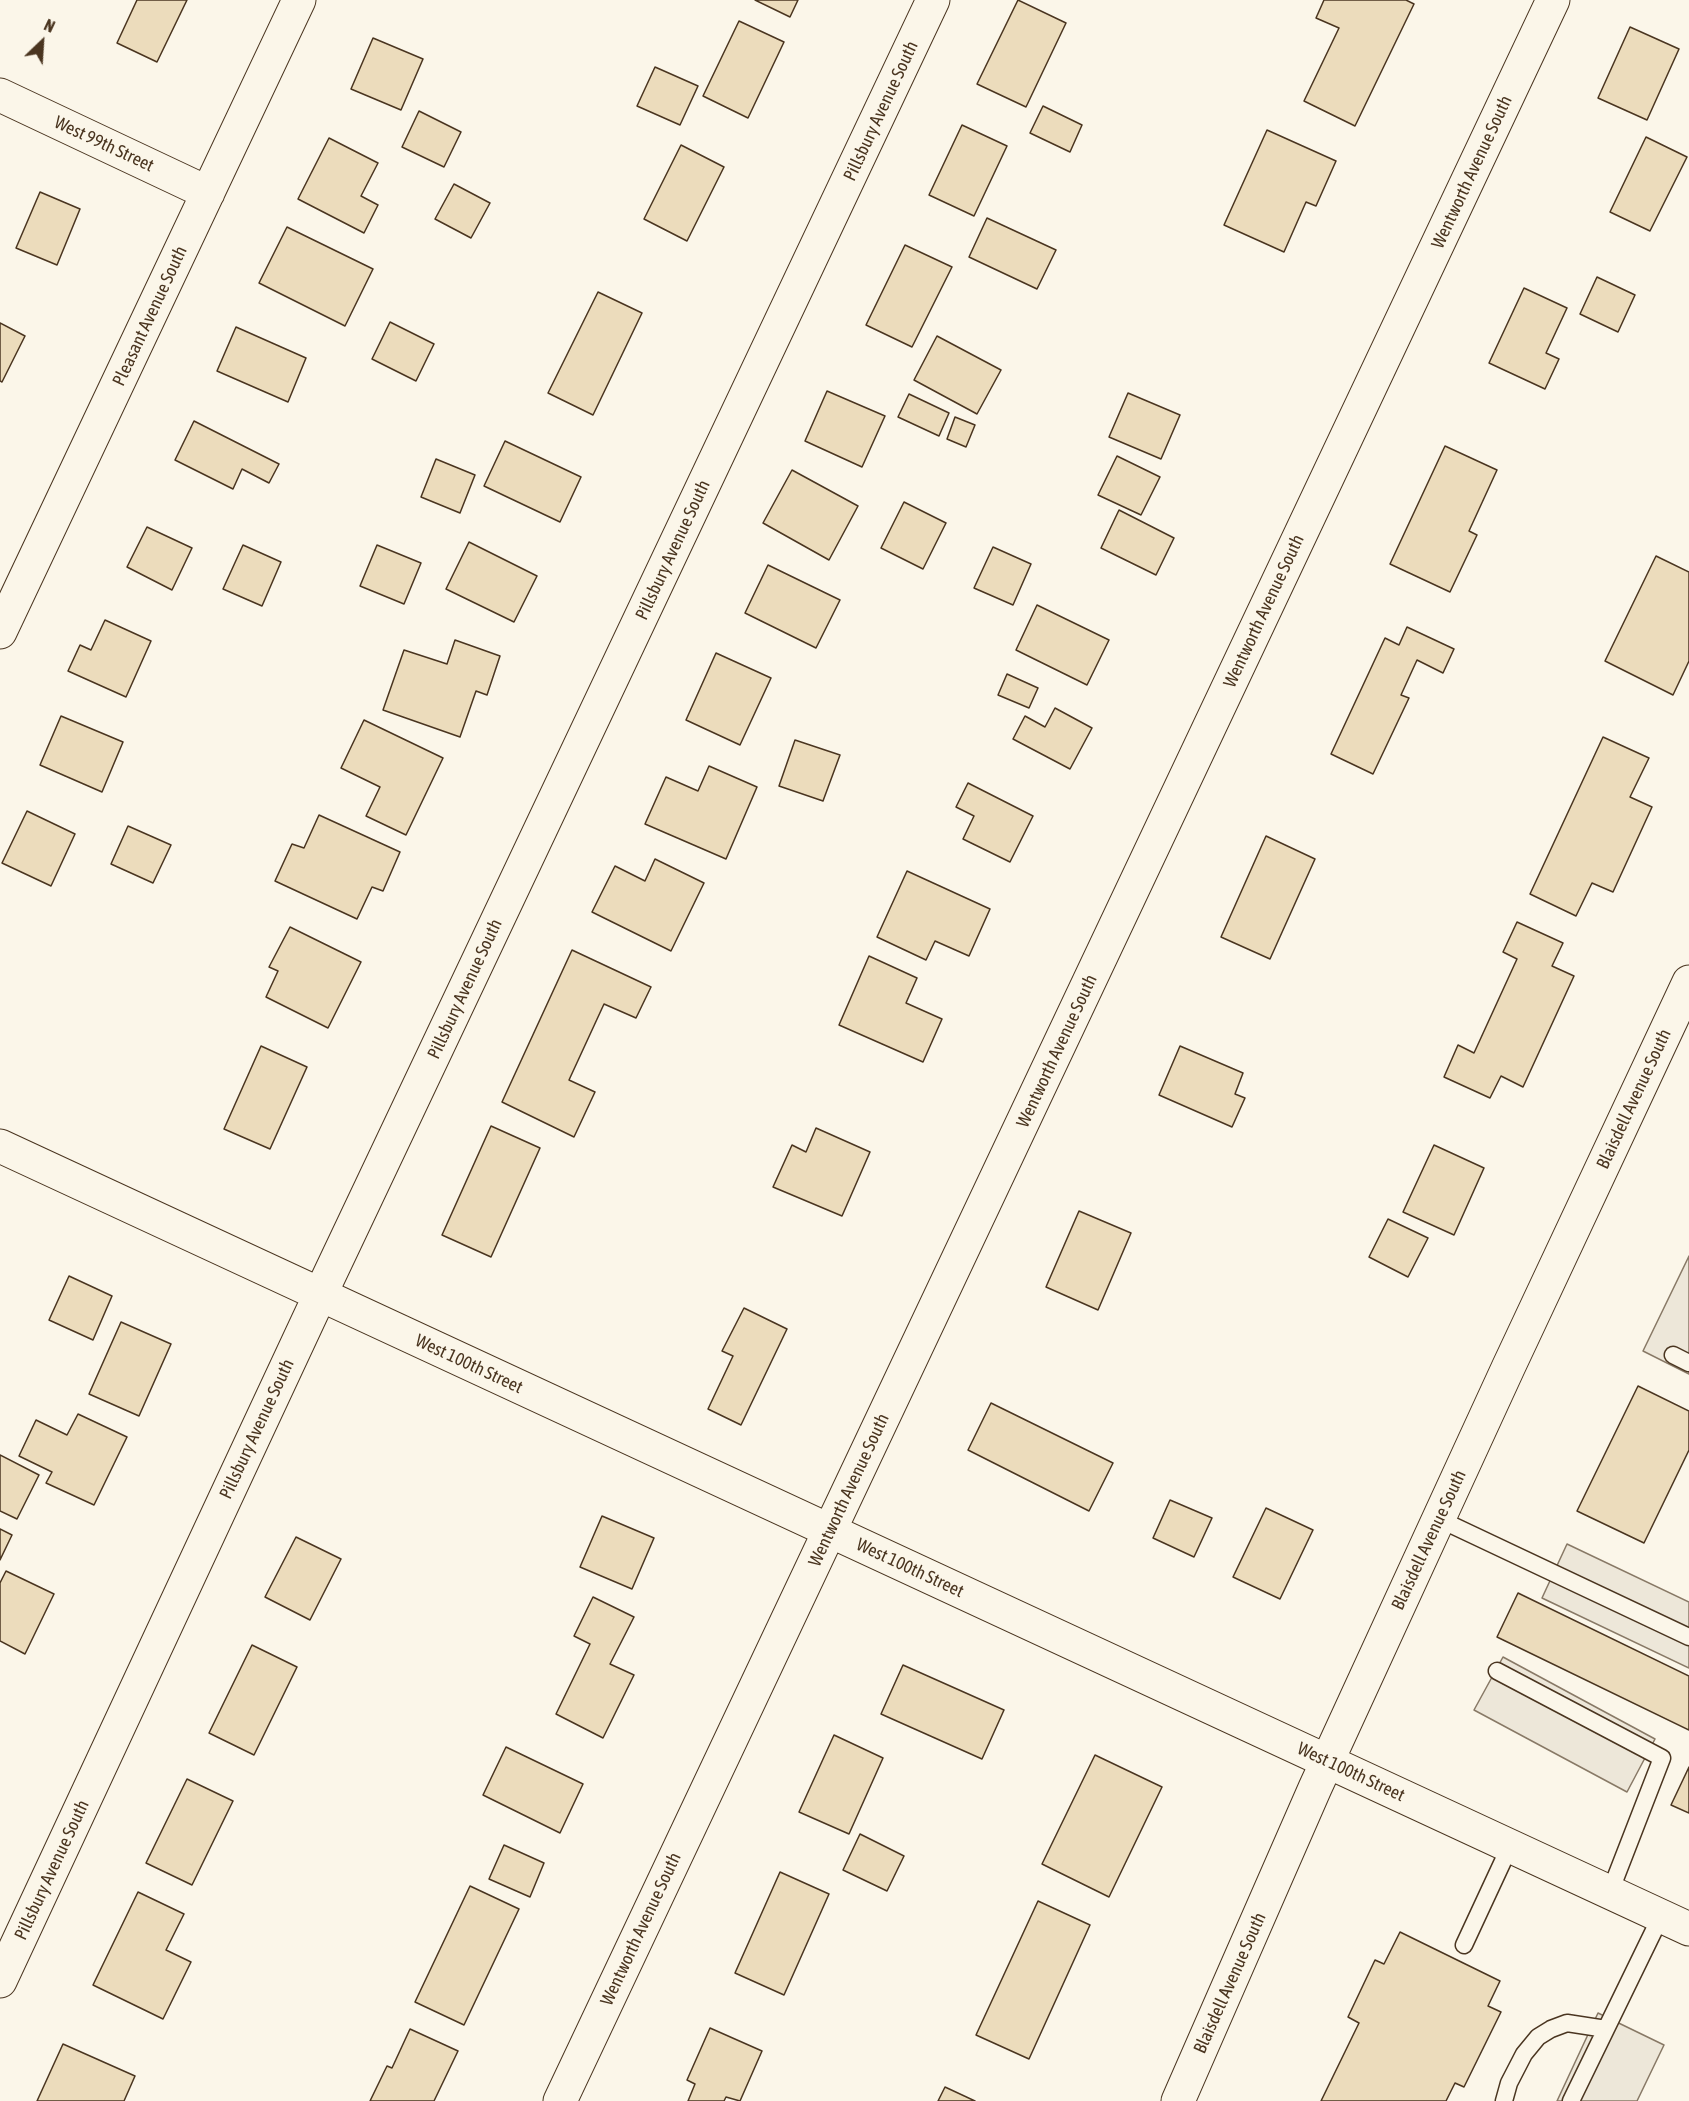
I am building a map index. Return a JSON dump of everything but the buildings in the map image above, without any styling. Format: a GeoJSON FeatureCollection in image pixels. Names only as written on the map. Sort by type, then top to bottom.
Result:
{"type":"FeatureCollection","features":[{"type":"Feature","properties":{"kind":"street","name":"Pleasant Avenue South"},"geometry":{"type":"LineString","coordinates":[[0,632],[299,0]]}},
{"type":"Feature","properties":{"kind":"street","name":"Pillsbury Avenue South"},"geometry":{"type":"LineString","coordinates":[[0,1981],[320,1295],[933,0]]}},
{"type":"Feature","properties":{"kind":"street","name":"Wentworth Avenue South"},"geometry":{"type":"LineString","coordinates":[[560,2101],[1553,0]]}},
{"type":"Feature","properties":{"kind":"street","name":"West 99th Street"},"geometry":{"type":"LineString","coordinates":[[0,95],[208,193]]}},
{"type":"Feature","properties":{"kind":"street","name":"Blaisdell Avenue South"},"geometry":{"type":"LineString","coordinates":[[1178,2101],[1328,1762],[1689,982]]}},
{"type":"Feature","properties":{"kind":"street","name":"West 100th Street"},"geometry":{"type":"LineString","coordinates":[[0,1146],[1675,1922]]}},
{"type":"Feature","properties":{"kind":"lane"},"geometry":{"type":"LineString","coordinates":[[1673,1355],[1689,1363]]}},
{"type":"Feature","properties":{"kind":"lane"},"geometry":{"type":"LineString","coordinates":[[1439,1519],[1689,1637]]}},
{"type":"Feature","properties":{"kind":"lane"},"geometry":{"type":"LineString","coordinates":[[1497,1671],[1662,1758],[1610,1892]]}},
{"type":"Feature","properties":{"kind":"lane"},"geometry":{"type":"LineString","coordinates":[[1464,1945],[1510,1846]]}},
{"type":"Feature","properties":{"kind":"lane"},"geometry":{"type":"LineString","coordinates":[[1571,2101],[1606,2029],[1675,1922]]}},
{"type":"Feature","properties":{"kind":"lane"},"geometry":{"type":"LineString","coordinates":[[1504,2101],[1509,2083],[1524,2054],[1538,2037],[1567,2023],[1606,2029]]}},
{"type":"Feature","properties":{"kind":"shaded area"},"geometry":{"type":"Polygon","coordinates":[[[1689,1256],[1689,1374],[1643,1351],[1689,1256]]]}},
{"type":"Feature","properties":{"kind":"shaded area"},"geometry":{"type":"Polygon","coordinates":[[[1567,1544],[1689,1602],[1689,1668],[1542,1598],[1567,1544]]]}},
{"type":"Feature","properties":{"kind":"shaded area"},"geometry":{"type":"Polygon","coordinates":[[[1503,1657],[1655,1739],[1627,1792],[1474,1710],[1503,1657]]]}},
{"type":"Feature","properties":{"kind":"shaded area"},"geometry":{"type":"Polygon","coordinates":[[[1598,2013],[1664,2045],[1637,2101],[1557,2101],[1598,2013]]]}}]}
